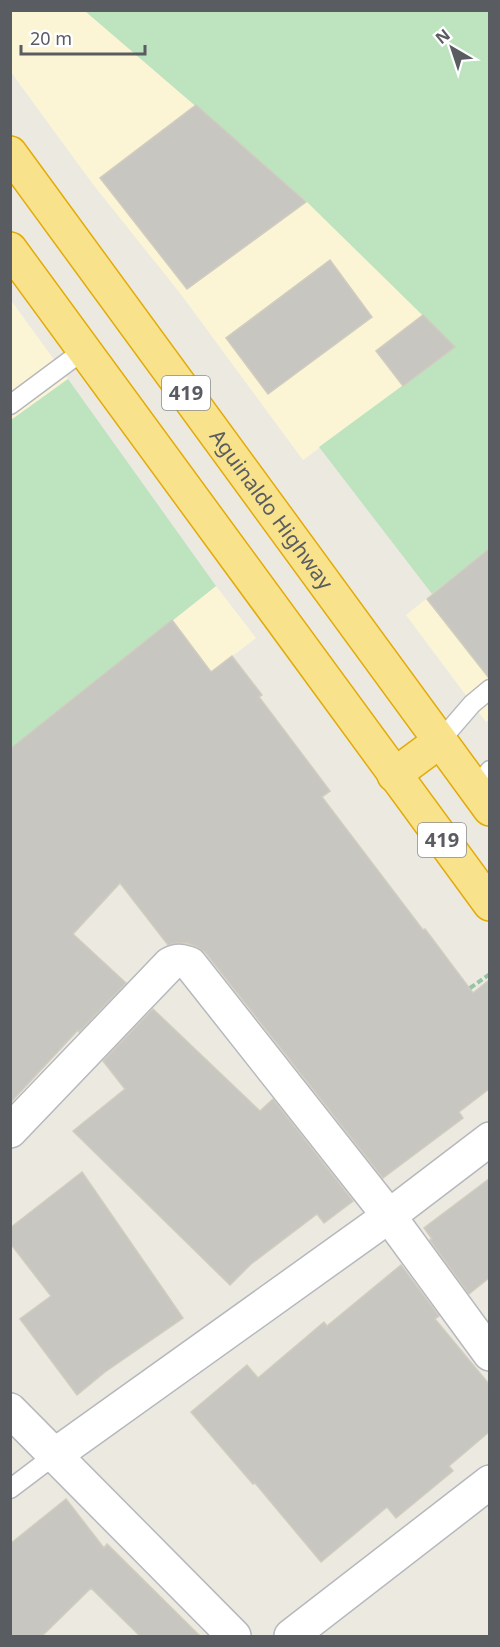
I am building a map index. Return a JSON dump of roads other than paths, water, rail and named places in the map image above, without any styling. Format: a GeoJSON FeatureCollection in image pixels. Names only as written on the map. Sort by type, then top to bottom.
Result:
{"type":"FeatureCollection","features":[{"type":"Feature","properties":{"kind":"highway","name":"Aguinaldo Highway"},"geometry":{"type":"LineString","coordinates":[[10,153],[440,741],[484,789]]}},
{"type":"Feature","properties":{"kind":"highway","name":"419"},"geometry":{"type":"LineString","coordinates":[[10,249],[489,904]]}},
{"type":"Feature","properties":{"kind":"highway"},"geometry":{"type":"LineString","coordinates":[[394,775],[440,741]]}},
{"type":"Feature","properties":{"kind":"street"},"geometry":{"type":"LineString","coordinates":[[10,1131],[170,964],[176,961],[190,964],[389,1216],[489,1354]]}},
{"type":"Feature","properties":{"kind":"street"},"geometry":{"type":"LineString","coordinates":[[55,1455],[389,1216],[489,1139]]}},
{"type":"Feature","properties":{"kind":"street"},"geometry":{"type":"LineString","coordinates":[[10,1410],[234,1636]]}},
{"type":"Feature","properties":{"kind":"street"},"geometry":{"type":"LineString","coordinates":[[291,1636],[489,1482]]}},
{"type":"Feature","properties":{"kind":"lane"},"geometry":{"type":"LineString","coordinates":[[10,405],[84,350]]}},
{"type":"Feature","properties":{"kind":"lane"},"geometry":{"type":"LineString","coordinates":[[440,741],[472,704],[489,689]]}},
{"type":"Feature","properties":{"kind":"lane"},"geometry":{"type":"LineString","coordinates":[[10,1489],[55,1455]]}}]}
